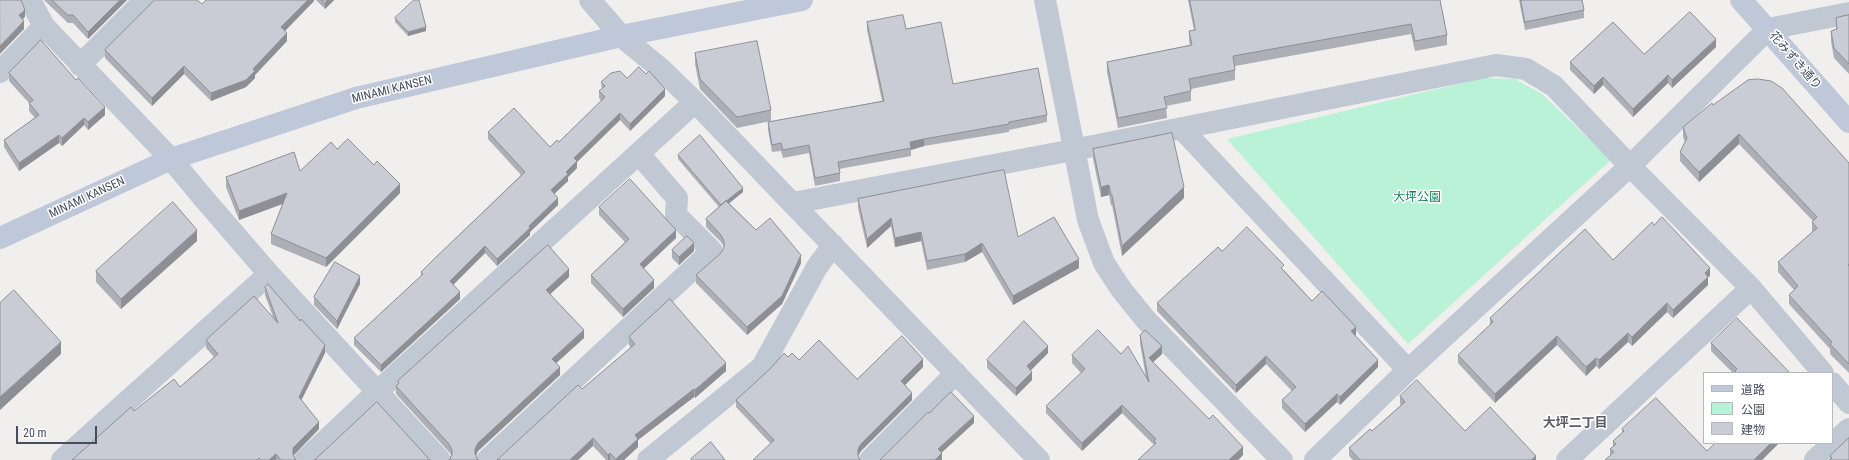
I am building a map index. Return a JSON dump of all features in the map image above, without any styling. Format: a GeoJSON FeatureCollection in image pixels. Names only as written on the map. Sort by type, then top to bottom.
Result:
{"type":"FeatureCollection","features":[{"type":"Feature","properties":{"kind":"main road","name":"MINAMI KANSEN"},"geometry":{"type":"LineString","coordinates":[[0,238],[171,159],[356,98],[621,36],[802,0]]}},
{"type":"Feature","properties":{"kind":"main road","name":"花みずき通り"},"geometry":{"type":"LineString","coordinates":[[1741,0],[1849,122]]}},
{"type":"Feature","properties":{"kind":"street"},"geometry":{"type":"LineString","coordinates":[[30,0],[44,26],[171,159],[269,274],[440,460]]}},
{"type":"Feature","properties":{"kind":"street"},"geometry":{"type":"LineString","coordinates":[[80,65],[145,0]]}},
{"type":"Feature","properties":{"kind":"street"},"geometry":{"type":"LineString","coordinates":[[590,0],[621,36],[661,69],[695,102],[1039,460]]}},
{"type":"Feature","properties":{"kind":"street"},"geometry":{"type":"LineString","coordinates":[[1045,0],[1073,150],[1088,220],[1104,263],[1121,289],[1146,320],[1282,460]]}},
{"type":"Feature","properties":{"kind":"street"},"geometry":{"type":"LineString","coordinates":[[1315,460],[1408,370],[1630,166],[1768,29],[1849,13]]}},
{"type":"Feature","properties":{"kind":"street"},"geometry":{"type":"LineString","coordinates":[[0,72],[44,26]]}},
{"type":"Feature","properties":{"kind":"street"},"geometry":{"type":"LineString","coordinates":[[793,203],[1073,150],[1496,65],[1526,69],[1554,86],[1630,166],[1751,288],[1822,372]]}},
{"type":"Feature","properties":{"kind":"street"},"geometry":{"type":"LineString","coordinates":[[305,460],[378,391],[695,102]]}},
{"type":"Feature","properties":{"kind":"street"},"geometry":{"type":"LineString","coordinates":[[1181,128],[1408,370]]}},
{"type":"Feature","properties":{"kind":"street"},"geometry":{"type":"LineString","coordinates":[[487,460],[712,251],[676,215],[677,198],[639,154]]}},
{"type":"Feature","properties":{"kind":"street"},"geometry":{"type":"LineString","coordinates":[[648,460],[762,367],[817,267],[833,245]]}},
{"type":"Feature","properties":{"kind":"street"},"geometry":{"type":"LineString","coordinates":[[62,460],[269,274]]}},
{"type":"Feature","properties":{"kind":"street"},"geometry":{"type":"LineString","coordinates":[[1567,460],[1751,288]]}},
{"type":"Feature","properties":{"kind":"street"},"geometry":{"type":"LineString","coordinates":[[870,460],[956,373]]}},
{"type":"Feature","properties":{"kind":"street"},"geometry":{"type":"LineString","coordinates":[[1833,384],[1849,403]]}},
{"type":"Feature","properties":{"kind":"street"},"geometry":{"type":"LineString","coordinates":[[1833,443],[1849,428]]}},
{"type":"Feature","properties":{"kind":"street"},"geometry":{"type":"LineString","coordinates":[[1815,460],[1832,444]]}},
{"type":"Feature","properties":{"kind":"green space","name":"大坪公園"},"geometry":{"type":"Polygon","coordinates":[[[1483,78],[1515,79],[1542,94],[1611,160],[1408,344],[1227,139],[1483,78]]]}},
{"type":"Feature","properties":{"kind":"building"},"geometry":{"type":"Polygon","coordinates":[[[0,0],[21,0],[25,10],[19,15],[24,21],[0,46],[0,0]]]}},
{"type":"Feature","properties":{"kind":"building"},"geometry":{"type":"Polygon","coordinates":[[[52,0],[120,0],[88,32],[73,15],[68,15],[52,0]]]}},
{"type":"Feature","properties":{"kind":"building"},"geometry":{"type":"Polygon","coordinates":[[[155,0],[197,0],[202,4],[206,0],[308,0],[281,27],[287,33],[253,69],[255,71],[246,80],[211,93],[184,66],[152,98],[105,50],[155,0]]]}},
{"type":"Feature","properties":{"kind":"building"},"geometry":{"type":"Polygon","coordinates":[[[414,0],[419,0],[426,27],[408,32],[395,18],[414,0]]]}},
{"type":"Feature","properties":{"kind":"building"},"geometry":{"type":"Polygon","coordinates":[[[1190,0],[1440,0],[1447,35],[1415,41],[1411,24],[1233,56],[1235,70],[1189,79],[1191,91],[1164,97],[1167,108],[1118,118],[1107,62],[1192,45],[1189,31],[1195,30],[1190,0]]]}},
{"type":"Feature","properties":{"kind":"building"},"geometry":{"type":"Polygon","coordinates":[[[1521,0],[1582,0],[1584,10],[1525,22],[1521,0]]]}},
{"type":"Feature","properties":{"kind":"building"},"geometry":{"type":"Polygon","coordinates":[[[1690,12],[1716,39],[1672,80],[1668,75],[1633,109],[1603,77],[1594,86],[1570,62],[1613,22],[1644,54],[1690,12]]]}},
{"type":"Feature","properties":{"kind":"building"},"geometry":{"type":"Polygon","coordinates":[[[903,15],[906,29],[941,22],[953,84],[1038,68],[1047,115],[1009,122],[1009,124],[910,142],[911,148],[838,162],[840,173],[815,178],[809,145],[783,150],[781,143],[772,145],[768,122],[884,101],[867,22],[903,15]]]}},
{"type":"Feature","properties":{"kind":"building"},"geometry":{"type":"Polygon","coordinates":[[[1849,15],[1849,64],[1834,48],[1831,31],[1837,29],[1836,18],[1849,15]]]}},
{"type":"Feature","properties":{"kind":"building"},"geometry":{"type":"Polygon","coordinates":[[[41,40],[76,80],[78,78],[105,107],[88,122],[84,118],[62,138],[59,135],[19,163],[4,140],[39,115],[29,103],[33,100],[9,73],[41,40]]]}},
{"type":"Feature","properties":{"kind":"building"},"geometry":{"type":"Polygon","coordinates":[[[757,41],[771,110],[737,117],[700,79],[695,53],[757,41]]]}},
{"type":"Feature","properties":{"kind":"building"},"geometry":{"type":"Polygon","coordinates":[[[639,67],[646,74],[649,71],[665,89],[630,124],[620,113],[574,158],[577,161],[566,172],[568,174],[551,190],[558,198],[529,226],[530,228],[497,259],[485,246],[450,281],[460,292],[381,365],[354,338],[423,274],[421,272],[525,172],[488,132],[514,108],[550,147],[557,140],[559,142],[605,97],[599,91],[605,86],[601,82],[611,73],[620,71],[627,78],[639,67]]]}},
{"type":"Feature","properties":{"kind":"building"},"geometry":{"type":"Polygon","coordinates":[[[1758,79],[1771,81],[1782,88],[1849,163],[1849,364],[1830,344],[1832,342],[1789,295],[1798,286],[1778,262],[1817,228],[1812,222],[1817,217],[1739,134],[1699,172],[1680,152],[1687,138],[1683,127],[1712,103],[1713,105],[1748,80],[1758,79]]]}},
{"type":"Feature","properties":{"kind":"building"},"geometry":{"type":"Polygon","coordinates":[[[1172,133],[1184,187],[1122,246],[1112,195],[1109,185],[1101,187],[1093,149],[1172,133]]]}},
{"type":"Feature","properties":{"kind":"building"},"geometry":{"type":"Polygon","coordinates":[[[700,135],[743,188],[721,205],[678,155],[700,135]]]}},
{"type":"Feature","properties":{"kind":"building"},"geometry":{"type":"Polygon","coordinates":[[[348,139],[374,165],[377,161],[400,184],[326,258],[271,234],[287,193],[239,211],[226,177],[294,152],[300,171],[331,142],[337,149],[348,139]]]}},
{"type":"Feature","properties":{"kind":"building"},"geometry":{"type":"Polygon","coordinates":[[[1004,170],[1018,237],[1054,217],[1079,259],[1013,296],[982,243],[965,254],[927,261],[921,232],[895,238],[891,218],[867,239],[858,199],[1004,170]]]}},
{"type":"Feature","properties":{"kind":"building"},"geometry":{"type":"Polygon","coordinates":[[[630,179],[676,230],[640,264],[654,280],[623,309],[591,275],[629,239],[599,207],[630,179]]]}},
{"type":"Feature","properties":{"kind":"building"},"geometry":{"type":"Polygon","coordinates":[[[726,201],[756,230],[770,218],[801,255],[782,296],[747,327],[696,275],[721,253],[724,247],[724,241],[721,235],[706,219],[726,201]]]}},
{"type":"Feature","properties":{"kind":"building"},"geometry":{"type":"Polygon","coordinates":[[[173,202],[197,230],[121,299],[96,271],[173,202]]]}},
{"type":"Feature","properties":{"kind":"building"},"geometry":{"type":"Polygon","coordinates":[[[1662,217],[1710,268],[1705,273],[1708,277],[1673,310],[1667,303],[1632,337],[1628,333],[1599,360],[1596,358],[1586,367],[1557,336],[1495,394],[1458,355],[1493,322],[1490,318],[1585,229],[1613,260],[1652,222],[1654,225],[1662,217]]]}},
{"type":"Feature","properties":{"kind":"building"},"geometry":{"type":"Polygon","coordinates":[[[1247,227],[1284,265],[1281,268],[1312,301],[1322,291],[1356,327],[1351,331],[1378,360],[1340,397],[1337,394],[1305,424],[1282,400],[1296,387],[1266,356],[1236,385],[1157,303],[1218,247],[1222,251],[1247,227]]]}},
{"type":"Feature","properties":{"kind":"building"},"geometry":{"type":"Polygon","coordinates":[[[687,236],[694,243],[679,257],[672,250],[687,236]]]}},
{"type":"Feature","properties":{"kind":"building"},"geometry":{"type":"Polygon","coordinates":[[[548,245],[569,269],[546,290],[584,330],[552,359],[560,367],[478,443],[475,449],[475,454],[478,460],[449,460],[452,455],[452,450],[449,444],[396,386],[399,383],[398,381],[548,245]]]}},
{"type":"Feature","properties":{"kind":"building"},"geometry":{"type":"Polygon","coordinates":[[[335,262],[360,276],[337,321],[314,297],[335,262]]]}},
{"type":"Feature","properties":{"kind":"building"},"geometry":{"type":"Polygon","coordinates":[[[268,284],[300,321],[301,319],[325,345],[299,397],[319,422],[293,448],[293,455],[296,460],[281,460],[276,454],[269,460],[261,460],[259,458],[257,460],[72,460],[131,407],[134,411],[174,379],[180,387],[218,354],[206,340],[254,296],[278,323],[265,287],[268,284]]]}},
{"type":"Feature","properties":{"kind":"building"},"geometry":{"type":"Polygon","coordinates":[[[14,290],[61,342],[0,397],[0,303],[14,290]]]}},
{"type":"Feature","properties":{"kind":"building"},"geometry":{"type":"Polygon","coordinates":[[[670,299],[726,363],[695,390],[694,389],[635,435],[638,439],[616,459],[610,453],[608,455],[593,438],[570,460],[497,460],[578,385],[582,389],[635,344],[629,337],[670,299]]]}},
{"type":"Feature","properties":{"kind":"building"},"geometry":{"type":"Polygon","coordinates":[[[1737,318],[1789,372],[1736,372],[1735,371],[1737,369],[1711,343],[1737,318]]]}},
{"type":"Feature","properties":{"kind":"building"},"geometry":{"type":"Polygon","coordinates":[[[1024,321],[1048,346],[1027,366],[1032,372],[1016,388],[987,360],[1024,321]]]}},
{"type":"Feature","properties":{"kind":"building"},"geometry":{"type":"Polygon","coordinates":[[[1098,330],[1121,354],[1128,346],[1149,382],[1140,335],[1145,330],[1162,346],[1149,358],[1209,419],[1213,415],[1243,447],[1229,460],[1138,460],[1156,443],[1154,441],[1156,439],[1122,405],[1082,443],[1046,406],[1085,369],[1072,355],[1098,330]]]}},
{"type":"Feature","properties":{"kind":"building"},"geometry":{"type":"Polygon","coordinates":[[[902,336],[923,359],[901,381],[912,393],[861,444],[858,449],[858,456],[860,460],[753,460],[774,440],[736,400],[770,369],[784,353],[788,357],[792,353],[799,360],[819,340],[857,379],[902,336]]]}},
{"type":"Feature","properties":{"kind":"building"},"geometry":{"type":"Polygon","coordinates":[[[1417,380],[1465,431],[1490,407],[1536,456],[1531,460],[1360,460],[1349,448],[1370,429],[1372,431],[1405,402],[1400,396],[1417,380]]]}},
{"type":"Feature","properties":{"kind":"building"},"geometry":{"type":"Polygon","coordinates":[[[951,392],[974,416],[938,449],[942,453],[935,460],[880,460],[928,412],[929,413],[951,392]]]}},
{"type":"Feature","properties":{"kind":"building"},"geometry":{"type":"Polygon","coordinates":[[[1656,398],[1707,451],[1714,444],[1770,444],[1754,460],[1605,460],[1614,452],[1610,449],[1616,444],[1613,441],[1624,431],[1622,429],[1656,398]]]}},
{"type":"Feature","properties":{"kind":"building"},"geometry":{"type":"Polygon","coordinates":[[[377,402],[430,460],[315,460],[377,402]]]}},
{"type":"Feature","properties":{"kind":"building"},"geometry":{"type":"Polygon","coordinates":[[[1849,438],[1849,460],[1830,460],[1832,458],[1830,456],[1849,438]]]}},
{"type":"Feature","properties":{"kind":"building"},"geometry":{"type":"Polygon","coordinates":[[[711,442],[725,460],[691,459],[711,442]]]}},
{"type":"Feature","properties":{"kind":"district","name":"大坪二丁目"},"geometry":{"type":"Point","coordinates":[1575,424]}}]}
